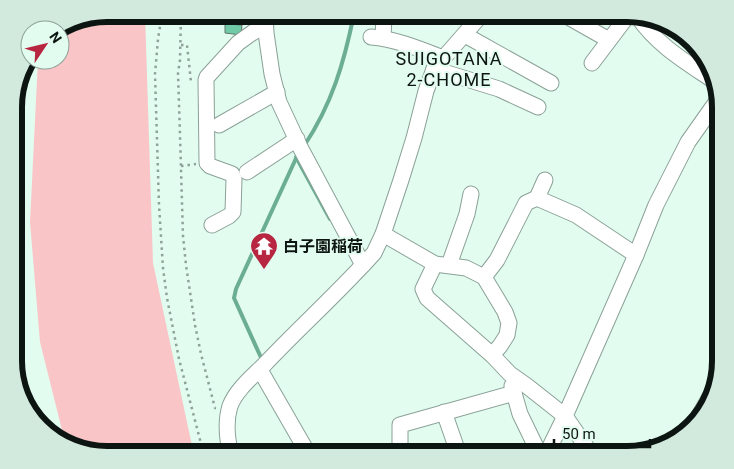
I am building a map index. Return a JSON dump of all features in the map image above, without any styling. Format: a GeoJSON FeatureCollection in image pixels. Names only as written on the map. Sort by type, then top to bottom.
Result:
{"type":"FeatureCollection","features":[{"type":"Feature","properties":{"kind":"street"},"geometry":{"type":"LineString","coordinates":[[220,226],[232,212],[234,179],[232,174],[210,166],[207,163],[206,80],[238,43],[262,22]]}},
{"type":"Feature","properties":{"kind":"street"},"geometry":{"type":"LineString","coordinates":[[265,22],[272,74],[279,102],[301,148],[363,265]]}},
{"type":"Feature","properties":{"kind":"street"},"geometry":{"type":"LineString","coordinates":[[382,22],[377,37],[403,43],[438,64],[499,88],[538,107]]}},
{"type":"Feature","properties":{"kind":"street"},"geometry":{"type":"LineString","coordinates":[[229,447],[227,431],[228,416],[236,396],[374,253],[383,234],[406,163],[426,91],[438,64],[476,22]]}},
{"type":"Feature","properties":{"kind":"street"},"geometry":{"type":"LineString","coordinates":[[577,22],[608,40]]}},
{"type":"Feature","properties":{"kind":"street"},"geometry":{"type":"LineString","coordinates":[[592,63],[623,22]]}},
{"type":"Feature","properties":{"kind":"street"},"geometry":{"type":"LineString","coordinates":[[643,24],[678,57],[705,75]]}},
{"type":"Feature","properties":{"kind":"street"},"geometry":{"type":"LineString","coordinates":[[465,35],[551,83]]}},
{"type":"Feature","properties":{"kind":"street"},"geometry":{"type":"LineString","coordinates":[[219,125],[277,92]]}},
{"type":"Feature","properties":{"kind":"street"},"geometry":{"type":"LineString","coordinates":[[550,446],[636,255],[656,205],[688,142],[711,109]]}},
{"type":"Feature","properties":{"kind":"street"},"geometry":{"type":"LineString","coordinates":[[247,172],[301,148]]}},
{"type":"Feature","properties":{"kind":"street"},"geometry":{"type":"LineString","coordinates":[[537,198],[545,180]]}},
{"type":"Feature","properties":{"kind":"street"},"geometry":{"type":"LineString","coordinates":[[471,194],[467,214],[442,265],[423,289],[427,298],[510,374],[565,416],[586,446]]}},
{"type":"Feature","properties":{"kind":"street"},"geometry":{"type":"LineString","coordinates":[[484,277],[498,260],[526,202],[537,198],[576,215],[636,255]]}},
{"type":"Feature","properties":{"kind":"street"},"geometry":{"type":"LineString","coordinates":[[383,234],[442,265],[466,268],[484,277],[505,312],[508,323],[507,335],[492,356]]}},
{"type":"Feature","properties":{"kind":"street"},"geometry":{"type":"LineString","coordinates":[[265,364],[305,447]]}},
{"type":"Feature","properties":{"kind":"street"},"geometry":{"type":"LineString","coordinates":[[510,374],[520,414],[535,446]]}},
{"type":"Feature","properties":{"kind":"street"},"geometry":{"type":"LineString","coordinates":[[400,446],[400,425],[514,393]]}},
{"type":"Feature","properties":{"kind":"street"},"geometry":{"type":"LineString","coordinates":[[444,412],[456,446]]}},
{"type":"Feature","properties":{"kind":"path"},"geometry":{"type":"LineString","coordinates":[[161,22],[155,74],[163,268],[179,359],[202,447]]}},
{"type":"Feature","properties":{"kind":"path"},"geometry":{"type":"LineString","coordinates":[[181,22],[178,73],[183,236],[198,344],[214,408]]}},
{"type":"Feature","properties":{"kind":"shaded area"},"geometry":{"type":"Polygon","coordinates":[[[107,22],[145,22],[153,263],[192,447],[96,446],[85,444],[63,434],[40,342],[30,222],[38,70],[70,70],[70,32],[75,29],[107,22]]]}},
{"type":"Feature","properties":{"kind":"building"},"geometry":{"type":"Polygon","coordinates":[[[225,24],[242,25],[241,35],[225,33],[225,24]]]}},
{"type":"Feature","properties":{"kind":"waterway"},"geometry":{"type":"LineString","coordinates":[[304,146],[322,115],[336,83],[352,22]]}},
{"type":"Feature","properties":{"kind":"waterway"},"geometry":{"type":"LineString","coordinates":[[263,362],[234,298],[236,289],[298,154]]}},
{"type":"Feature","properties":{"kind":"waterway"},"geometry":{"type":"LineString","coordinates":[[296,157],[330,219]]}},
{"type":"Feature","properties":{"kind":"place","name":"白子園稲荷"},"geometry":{"type":"Point","coordinates":[264,270]}},
{"type":"Feature","properties":{"kind":"district","name":"SUIGOTANA 2-CHOME"},"geometry":{"type":"Point","coordinates":[449,68]}}]}
